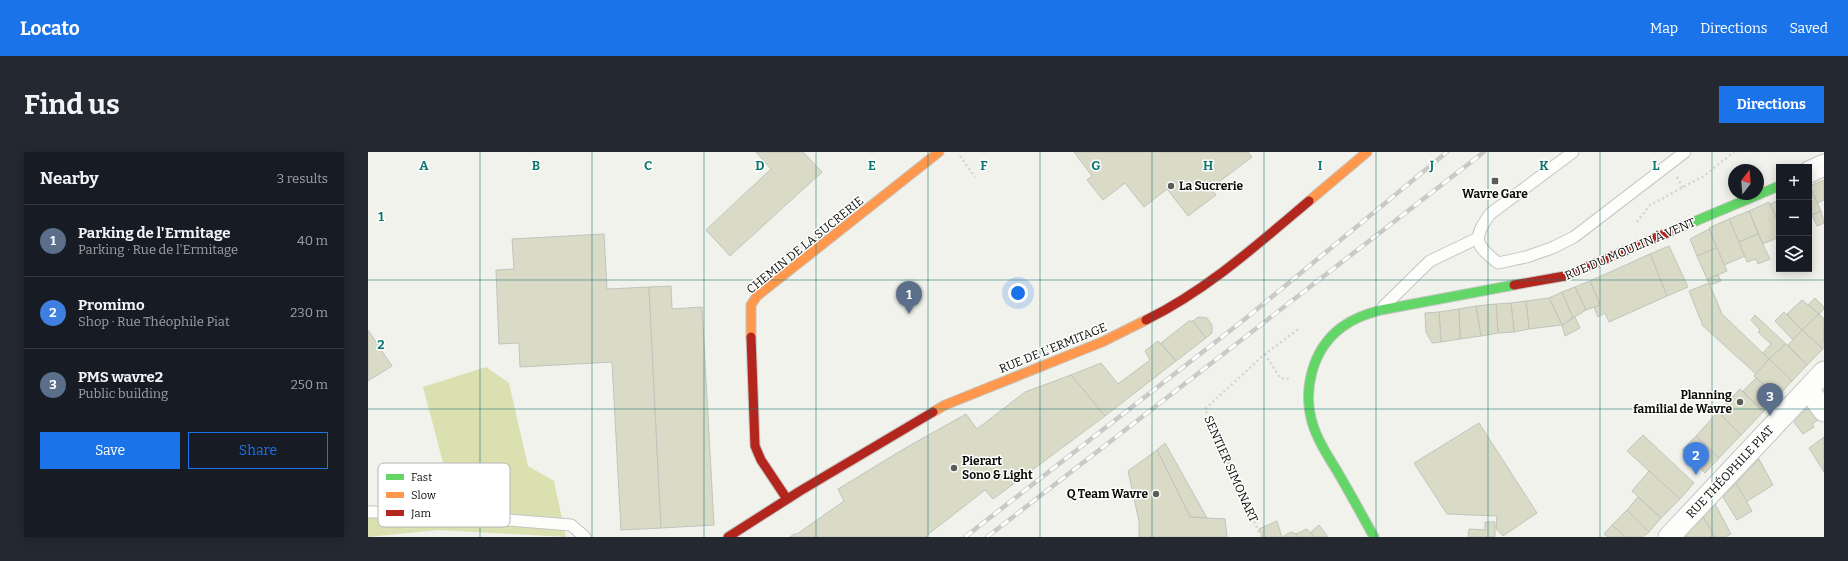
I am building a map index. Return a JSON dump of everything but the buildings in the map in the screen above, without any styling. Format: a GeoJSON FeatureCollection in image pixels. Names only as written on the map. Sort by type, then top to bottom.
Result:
{"type":"FeatureCollection","features":[{"type":"Feature","properties":{"kind":"street","name":"CHEMIN DE LA SUCRERIE"},"geometry":{"type":"LineString","coordinates":[[787,499],[761,460],[755,446],[750,332],[751,305],[757,296],[939,152]]}},
{"type":"Feature","properties":{"kind":"street","name":"RUE DE L'ERMITAGE"},"geometry":{"type":"LineString","coordinates":[[728,537],[787,499],[945,405],[1102,342],[1174,307],[1236,263],[1367,152]]}},
{"type":"Feature","properties":{"kind":"street"},"geometry":{"type":"LineString","coordinates":[[1812,170],[1824,164]]}},
{"type":"Feature","properties":{"kind":"street","name":"RUE DU MOULIN À VENT"},"geometry":{"type":"LineString","coordinates":[[1381,310],[1565,276],[1776,187]]}},
{"type":"Feature","properties":{"kind":"street"},"geometry":{"type":"LineString","coordinates":[[1374,537],[1316,436],[1308,407],[1309,381],[1317,357],[1327,342],[1338,330],[1354,319],[1381,310]]}},
{"type":"Feature","properties":{"kind":"street","name":"RUE THÉOPHILE PIAT"},"geometry":{"type":"LineString","coordinates":[[1669,537],[1824,372]]}},
{"type":"Feature","properties":{"kind":"street"},"geometry":{"type":"LineString","coordinates":[[1808,389],[1824,411]]}},
{"type":"Feature","properties":{"kind":"lane"},"geometry":{"type":"LineString","coordinates":[[1573,152],[1490,214],[1480,228],[1478,238],[1482,250],[1498,263],[1526,257],[1552,248],[1574,237],[1685,152]]}},
{"type":"Feature","properties":{"kind":"lane"},"geometry":{"type":"LineString","coordinates":[[1381,310],[1430,261],[1478,238]]}},
{"type":"Feature","properties":{"kind":"lane"},"geometry":{"type":"LineString","coordinates":[[510,520],[571,525],[585,537]]}},
{"type":"Feature","properties":{"kind":"path"},"geometry":{"type":"LineString","coordinates":[[956,152],[975,177]]}},
{"type":"Feature","properties":{"kind":"path"},"geometry":{"type":"LineString","coordinates":[[1633,228],[1650,205],[1704,176],[1734,152]]}},
{"type":"Feature","properties":{"kind":"path","name":"SENTIER SIMONART"},"geometry":{"type":"LineString","coordinates":[[1261,537],[1205,409],[1265,354],[1300,328]]}},
{"type":"Feature","properties":{"kind":"path"},"geometry":{"type":"LineString","coordinates":[[1265,354],[1280,378],[1309,381]]}},
{"type":"Feature","properties":{"kind":"green space"},"geometry":{"type":"Polygon","coordinates":[[[486,367],[509,383],[528,466],[554,481],[566,537],[438,530],[368,537],[368,513],[378,512],[378,527],[510,527],[510,463],[443,463],[423,387],[486,367]]]}},
{"type":"Feature","properties":{"kind":"railway"},"geometry":{"type":"LineString","coordinates":[[965,537],[1245,319],[1447,152]]}},
{"type":"Feature","properties":{"kind":"railway"},"geometry":{"type":"LineString","coordinates":[[987,537],[1484,152]]}},
{"type":"Feature","properties":{"kind":"traffic: fast"},"geometry":{"type":"LineString","coordinates":[[1679,228],[1776,187]]}},
{"type":"Feature","properties":{"kind":"traffic: fast"},"geometry":{"type":"LineString","coordinates":[[1374,537],[1324,449],[1313,425],[1310,412],[1309,385],[1312,372],[1323,347],[1342,327],[1371,313],[1514,285]]}},
{"type":"Feature","properties":{"kind":"traffic: slow"},"geometry":{"type":"LineString","coordinates":[[751,337],[751,305],[757,296],[939,152]]}},
{"type":"Feature","properties":{"kind":"traffic: slow"},"geometry":{"type":"LineString","coordinates":[[1309,201],[1367,152]]}},
{"type":"Feature","properties":{"kind":"traffic: slow"},"geometry":{"type":"LineString","coordinates":[[933,412],[945,405],[1102,342],[1146,320]]}},
{"type":"Feature","properties":{"kind":"traffic: jam"},"geometry":{"type":"LineString","coordinates":[[1146,320],[1190,295],[1211,281],[1251,250],[1309,201]]}},
{"type":"Feature","properties":{"kind":"traffic: jam"},"geometry":{"type":"LineString","coordinates":[[1514,285],[1565,276],[1679,228]]}},
{"type":"Feature","properties":{"kind":"traffic: jam"},"geometry":{"type":"LineString","coordinates":[[751,337],[755,446],[761,460],[787,499]]}},
{"type":"Feature","properties":{"kind":"traffic: jam"},"geometry":{"type":"LineString","coordinates":[[728,537],[800,491],[933,412]]}},
{"type":"Feature","properties":{"kind":"place","name":"Wavre Gare"},"geometry":{"type":"Point","coordinates":[1495,181]}},
{"type":"Feature","properties":{"kind":"place","name":"La Sucrerie"},"geometry":{"type":"Point","coordinates":[1171,186]}},
{"type":"Feature","properties":{"kind":"place","name":"Parking de l'Ermitage"},"geometry":{"type":"Point","coordinates":[909,314]}},
{"type":"Feature","properties":{"kind":"place","name":"Planning familial de Wavre"},"geometry":{"type":"Point","coordinates":[1740,402]}},
{"type":"Feature","properties":{"kind":"place","name":"PMS wavre2"},"geometry":{"type":"Point","coordinates":[1770,416]}},
{"type":"Feature","properties":{"kind":"place","name":"Pierart Sono & Light"},"geometry":{"type":"Point","coordinates":[954,468]}},
{"type":"Feature","properties":{"kind":"place","name":"Promimo"},"geometry":{"type":"Point","coordinates":[1696,475]}},
{"type":"Feature","properties":{"kind":"place","name":"Q Team Wavre"},"geometry":{"type":"Point","coordinates":[1156,494]}}]}
